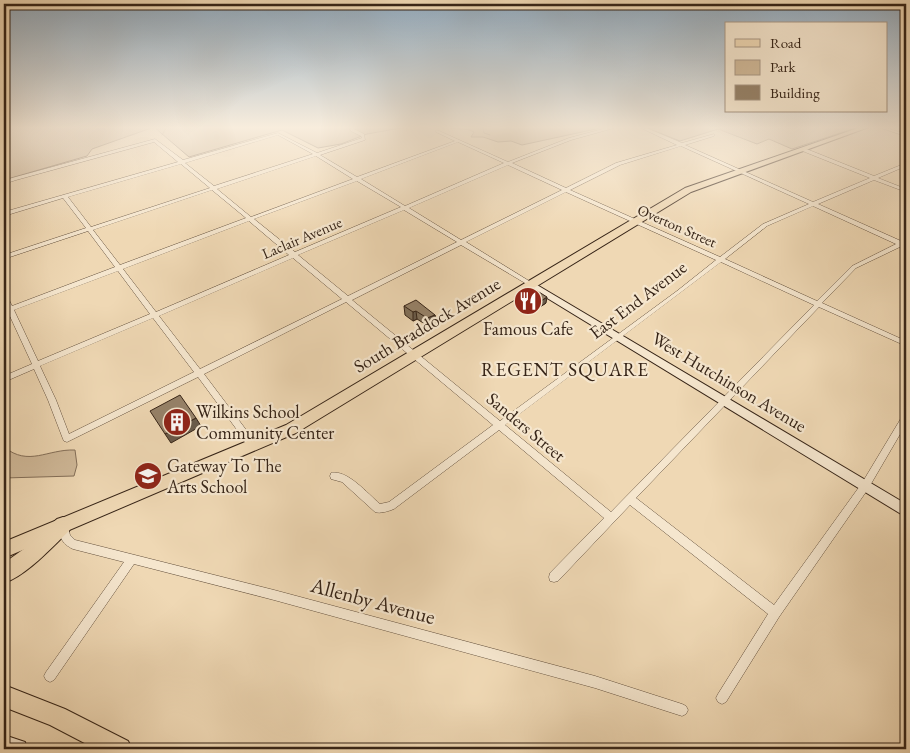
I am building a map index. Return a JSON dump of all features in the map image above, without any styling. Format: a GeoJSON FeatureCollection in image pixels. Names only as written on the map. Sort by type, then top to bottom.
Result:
{"type":"FeatureCollection","features":[{"type":"Feature","properties":{"kind":"highway"},"geometry":{"type":"LineString","coordinates":[[4,574],[34,552],[63,525]]}},
{"type":"Feature","properties":{"kind":"highway"},"geometry":{"type":"LineString","coordinates":[[4,696],[57,717],[120,749]]}},
{"type":"Feature","properties":{"kind":"main road","name":"South Braddock Avenue"},"geometry":{"type":"LineString","coordinates":[[4,550],[291,429],[688,190],[767,162]]}},
{"type":"Feature","properties":{"kind":"street","name":"Sanders Street"},"geometry":{"type":"LineString","coordinates":[[4,183],[75,162]]}},
{"type":"Feature","properties":{"kind":"street"},"geometry":{"type":"LineString","coordinates":[[4,214],[182,162]]}},
{"type":"Feature","properties":{"kind":"street","name":"Sanders Street"},"geometry":{"type":"LineString","coordinates":[[182,162],[611,518]]}},
{"type":"Feature","properties":{"kind":"street"},"geometry":{"type":"LineString","coordinates":[[4,258],[292,162]]}},
{"type":"Feature","properties":{"kind":"street"},"geometry":{"type":"LineString","coordinates":[[329,162],[532,285]]}},
{"type":"Feature","properties":{"kind":"street"},"geometry":{"type":"LineString","coordinates":[[7,309],[403,162]]}},
{"type":"Feature","properties":{"kind":"street"},"geometry":{"type":"LineString","coordinates":[[4,295],[7,309],[36,366],[67,439],[624,162]]}},
{"type":"Feature","properties":{"kind":"street"},"geometry":{"type":"LineString","coordinates":[[722,162],[904,243]]}},
{"type":"Feature","properties":{"kind":"street"},"geometry":{"type":"LineString","coordinates":[[834,162],[906,191]]}},
{"type":"Feature","properties":{"kind":"street","name":"Overton Street"},"geometry":{"type":"LineString","coordinates":[[509,163],[906,344]]}},
{"type":"Feature","properties":{"kind":"street","name":"Laclair Avenue"},"geometry":{"type":"LineString","coordinates":[[4,379],[509,163]]}},
{"type":"Feature","properties":{"kind":"street","name":"East End Avenue"},"geometry":{"type":"LineString","coordinates":[[334,476],[345,480],[378,509],[391,506],[500,426],[617,336],[679,292],[765,225],[906,164]]}},
{"type":"Feature","properties":{"kind":"street"},"geometry":{"type":"LineString","coordinates":[[65,197],[247,437],[250,446]]}},
{"type":"Feature","properties":{"kind":"street"},"geometry":{"type":"LineString","coordinates":[[554,577],[854,267],[904,243]]}},
{"type":"Feature","properties":{"kind":"street","name":"West Hutchinson Avenue"},"geometry":{"type":"LineString","coordinates":[[532,285],[906,511]]}},
{"type":"Feature","properties":{"kind":"street"},"geometry":{"type":"LineString","coordinates":[[722,698],[775,613],[865,486],[906,417]]}},
{"type":"Feature","properties":{"kind":"street"},"geometry":{"type":"LineString","coordinates":[[630,499],[775,613]]}},
{"type":"Feature","properties":{"kind":"street","name":"Allenby Avenue"},"geometry":{"type":"LineString","coordinates":[[63,525],[67,541],[130,560],[183,571],[595,682],[682,710]]}},
{"type":"Feature","properties":{"kind":"street"},"geometry":{"type":"LineString","coordinates":[[50,676],[130,560]]}},
{"type":"Feature","properties":{"kind":"street"},"geometry":{"type":"LineString","coordinates":[[4,744],[18,749]]}},
{"type":"Feature","properties":{"kind":"green space"},"geometry":{"type":"Polygon","coordinates":[[[4,162],[66,162],[4,180],[4,162]]]}},
{"type":"Feature","properties":{"kind":"green space"},"geometry":{"type":"Polygon","coordinates":[[[4,447],[22,456],[38,456],[65,450],[75,450],[77,465],[74,476],[4,478],[4,447]]]}},
{"type":"Feature","properties":{"kind":"building"},"geometry":{"type":"Polygon","coordinates":[[[534,289],[547,297],[538,303],[524,295],[534,289]]]}},
{"type":"Feature","properties":{"kind":"building"},"geometry":{"type":"Polygon","coordinates":[[[416,300],[435,315],[427,318],[404,306],[416,300]]]}},
{"type":"Feature","properties":{"kind":"building"},"geometry":{"type":"Polygon","coordinates":[[[180,395],[196,418],[165,434],[150,411],[180,395]]]}},
{"type":"Feature","properties":{"kind":"place","name":"Famous Cafe"},"geometry":{"type":"Point","coordinates":[528,301]}},
{"type":"Feature","properties":{"kind":"place","name":"Wilkins School Community Center"},"geometry":{"type":"Point","coordinates":[177,422]}},
{"type":"Feature","properties":{"kind":"place","name":"Gateway To The Arts School"},"geometry":{"type":"Point","coordinates":[148,476]}},
{"type":"Feature","properties":{"kind":"district","name":"REGENT SQUARE"},"geometry":{"type":"Point","coordinates":[565,369]}}]}
